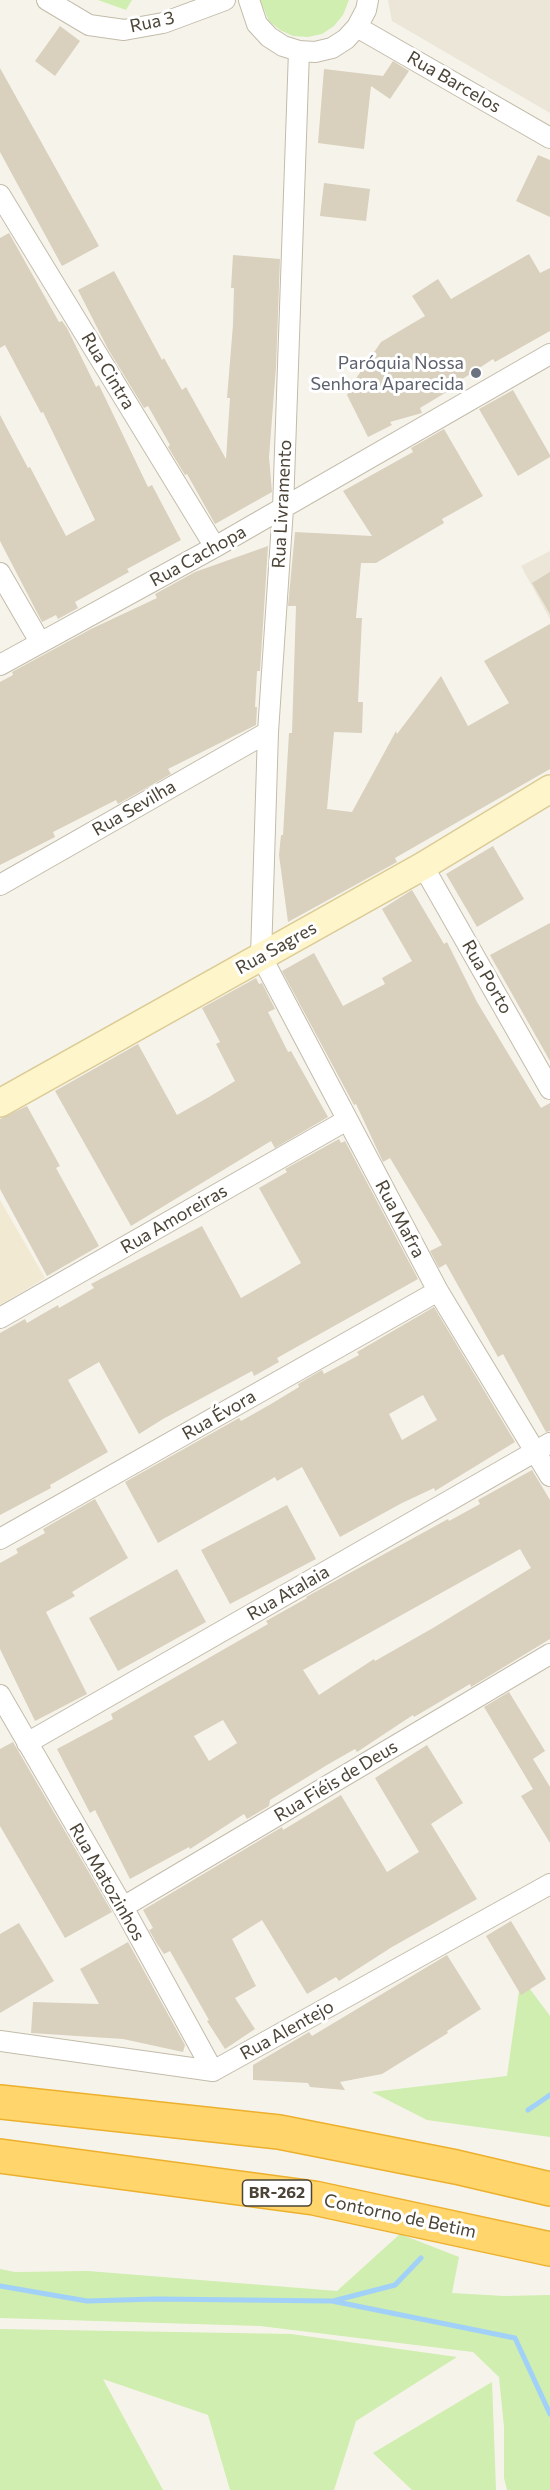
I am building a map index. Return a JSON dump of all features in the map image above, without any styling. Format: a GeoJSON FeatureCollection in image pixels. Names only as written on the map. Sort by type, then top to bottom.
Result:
{"type":"FeatureCollection","features":[{"type":"Feature","properties":{"kind":"highway"},"geometry":{"type":"LineString","coordinates":[[0,2102],[279,2132],[456,2167],[550,2189]]}},
{"type":"Feature","properties":{"kind":"highway","name":"Contorno de Betim"},"geometry":{"type":"LineString","coordinates":[[0,2156],[314,2198],[550,2249]]}},
{"type":"Feature","properties":{"kind":"street","name":"Rua 3"},"geometry":{"type":"LineString","coordinates":[[47,0],[89,25],[124,30],[163,23],[225,0]]}},
{"type":"Feature","properties":{"kind":"street"},"geometry":{"type":"LineString","coordinates":[[249,0],[257,24],[269,37],[283,46],[299,51],[315,52],[332,48],[346,39],[357,27],[366,10],[368,0]]}},
{"type":"Feature","properties":{"kind":"street","name":"Rua Barcelos"},"geometry":{"type":"LineString","coordinates":[[357,27],[550,138]]}},
{"type":"Feature","properties":{"kind":"street","name":"Rua Livramento"},"geometry":{"type":"LineString","coordinates":[[261,956],[268,732],[283,508],[299,51]]}},
{"type":"Feature","properties":{"kind":"street","name":"Rua Cintra"},"geometry":{"type":"LineString","coordinates":[[0,195],[215,548]]}},
{"type":"Feature","properties":{"kind":"street","name":"Rua Cachopa"},"geometry":{"type":"LineString","coordinates":[[0,665],[215,548],[550,354]]}},
{"type":"Feature","properties":{"kind":"street"},"geometry":{"type":"LineString","coordinates":[[0,573],[40,642]]}},
{"type":"Feature","properties":{"kind":"street","name":"Rua Sevilha"},"geometry":{"type":"LineString","coordinates":[[0,885],[268,732]]}},
{"type":"Feature","properties":{"kind":"street","name":"Rua Sagres"},"geometry":{"type":"LineString","coordinates":[[0,1103],[423,866],[550,789]]}},
{"type":"Feature","properties":{"kind":"street","name":"Rua Porto"},"geometry":{"type":"LineString","coordinates":[[423,866],[550,1089]]}},
{"type":"Feature","properties":{"kind":"street","name":"Rua Mafra"},"geometry":{"type":"LineString","coordinates":[[261,956],[438,1290],[543,1447],[550,1476]]}},
{"type":"Feature","properties":{"kind":"street","name":"Rua Amoreiras"},"geometry":{"type":"LineString","coordinates":[[0,1318],[347,1120]]}},
{"type":"Feature","properties":{"kind":"street","name":"Rua Évora"},"geometry":{"type":"LineString","coordinates":[[0,1539],[438,1290]]}},
{"type":"Feature","properties":{"kind":"street","name":"Rua Atalaia"},"geometry":{"type":"LineString","coordinates":[[27,1743],[543,1447]]}},
{"type":"Feature","properties":{"kind":"street","name":"Rua Fiéis de Deus"},"geometry":{"type":"LineString","coordinates":[[123,1907],[550,1654]]}},
{"type":"Feature","properties":{"kind":"street","name":"Rua Matozinhos"},"geometry":{"type":"LineString","coordinates":[[0,1695],[123,1907],[213,2071]]}},
{"type":"Feature","properties":{"kind":"street","name":"Rua Alentejo"},"geometry":{"type":"LineString","coordinates":[[213,2071],[550,1884]]}},
{"type":"Feature","properties":{"kind":"street"},"geometry":{"type":"LineString","coordinates":[[0,2041],[213,2071]]}},
{"type":"Feature","properties":{"kind":"shaded area"},"geometry":{"type":"Polygon","coordinates":[[[388,0],[550,0],[550,113],[392,21],[388,0]]]}},
{"type":"Feature","properties":{"kind":"shaded area"},"geometry":{"type":"Polygon","coordinates":[[[550,551],[550,619],[521,566],[550,551]]]}},
{"type":"Feature","properties":{"kind":"shaded area"},"geometry":{"type":"Polygon","coordinates":[[[0,1200],[45,1278],[0,1305],[0,1200]]]}},
{"type":"Feature","properties":{"kind":"green space"},"geometry":{"type":"Polygon","coordinates":[[[98,0],[132,0],[126,10],[98,0]]]}},
{"type":"Feature","properties":{"kind":"green space"},"geometry":{"type":"Polygon","coordinates":[[[260,0],[349,0],[343,15],[334,26],[322,34],[308,37],[293,36],[280,30],[269,21],[260,0]]]}},
{"type":"Feature","properties":{"kind":"green space"},"geometry":{"type":"Polygon","coordinates":[[[521,1977],[550,2016],[550,2137],[427,2120],[372,2092],[507,2076],[521,1977]]]}},
{"type":"Feature","properties":{"kind":"green space"},"geometry":{"type":"Polygon","coordinates":[[[400,2234],[459,2257],[452,2293],[504,2296],[550,2295],[550,2490],[507,2490],[504,2478],[504,2427],[499,2377],[473,2352],[260,2326],[0,2318],[0,2269],[15,2272],[88,2271],[337,2291],[400,2234]]]}},
{"type":"Feature","properties":{"kind":"green space"},"geometry":{"type":"Polygon","coordinates":[[[0,2329],[291,2334],[457,2357],[356,2421],[334,2490],[230,2490],[208,2415],[103,2379],[163,2490],[0,2490],[0,2329]]]}},
{"type":"Feature","properties":{"kind":"green space"},"geometry":{"type":"Polygon","coordinates":[[[492,2382],[496,2490],[412,2490],[373,2453],[492,2382]]]}},
{"type":"Feature","properties":{"kind":"building"},"geometry":{"type":"Polygon","coordinates":[[[60,26],[80,41],[55,76],[35,61],[60,26]]]}},
{"type":"Feature","properties":{"kind":"building"},"geometry":{"type":"Polygon","coordinates":[[[393,61],[409,71],[390,99],[371,86],[364,149],[318,143],[324,69],[383,76],[393,61]]]}},
{"type":"Feature","properties":{"kind":"building"},"geometry":{"type":"Polygon","coordinates":[[[0,68],[99,246],[62,266],[0,152],[0,68]]]}},
{"type":"Feature","properties":{"kind":"building"},"geometry":{"type":"Polygon","coordinates":[[[538,155],[550,160],[550,217],[516,201],[538,155]]]}},
{"type":"Feature","properties":{"kind":"building"},"geometry":{"type":"Polygon","coordinates":[[[324,183],[370,189],[366,221],[320,216],[324,183]]]}},
{"type":"Feature","properties":{"kind":"building"},"geometry":{"type":"Polygon","coordinates":[[[9,233],[59,322],[62,321],[67,328],[96,387],[99,385],[148,487],[152,485],[181,540],[127,569],[129,572],[75,602],[78,608],[58,619],[56,615],[42,622],[0,541],[0,415],[66,536],[95,520],[43,412],[41,413],[5,345],[0,348],[0,238],[9,233]]]}},
{"type":"Feature","properties":{"kind":"building"},"geometry":{"type":"Polygon","coordinates":[[[529,254],[540,273],[550,268],[550,331],[495,362],[493,359],[458,382],[460,384],[420,408],[422,413],[390,422],[392,425],[368,437],[347,395],[381,342],[425,316],[412,296],[438,279],[451,299],[529,254]]]}},
{"type":"Feature","properties":{"kind":"building"},"geometry":{"type":"Polygon","coordinates":[[[233,255],[280,259],[276,367],[269,457],[272,492],[215,524],[187,474],[185,475],[168,447],[170,445],[148,406],[144,408],[108,349],[78,290],[114,271],[162,360],[164,358],[182,390],[186,387],[226,459],[230,398],[227,398],[233,325],[234,288],[231,288],[233,255]]]}},
{"type":"Feature","properties":{"kind":"building"},"geometry":{"type":"Polygon","coordinates":[[[513,390],[550,455],[518,476],[479,409],[513,390]]]}},
{"type":"Feature","properties":{"kind":"building"},"geometry":{"type":"Polygon","coordinates":[[[444,429],[483,496],[442,519],[444,523],[376,563],[361,563],[356,618],[362,618],[358,702],[363,702],[362,733],[334,732],[327,809],[352,812],[396,731],[397,734],[441,676],[468,726],[509,703],[484,661],[550,624],[550,769],[395,858],[397,862],[288,922],[279,855],[281,835],[283,835],[289,733],[292,733],[296,606],[288,606],[295,532],[372,536],[343,491],[413,452],[411,448],[444,429]]]}},
{"type":"Feature","properties":{"kind":"building"},"geometry":{"type":"Polygon","coordinates":[[[268,546],[260,671],[257,671],[256,725],[168,769],[171,774],[118,804],[116,800],[53,832],[55,837],[0,865],[0,682],[13,675],[12,672],[91,629],[157,598],[155,594],[195,572],[268,546]]]}},
{"type":"Feature","properties":{"kind":"building"},"geometry":{"type":"Polygon","coordinates":[[[550,572],[550,614],[532,583],[550,572]]]}},
{"type":"Feature","properties":{"kind":"building"},"geometry":{"type":"Polygon","coordinates":[[[493,846],[524,899],[477,927],[446,874],[493,846]]]}},
{"type":"Feature","properties":{"kind":"building"},"geometry":{"type":"Polygon","coordinates":[[[412,890],[444,944],[447,942],[477,1002],[541,1108],[550,1103],[550,1431],[546,1432],[503,1354],[498,1357],[446,1264],[439,1268],[430,1251],[442,1245],[390,1158],[383,1162],[356,1104],[354,1105],[282,971],[314,953],[343,1006],[385,984],[382,978],[412,961],[382,909],[412,890]]]}},
{"type":"Feature","properties":{"kind":"building"},"geometry":{"type":"Polygon","coordinates":[[[550,923],[550,1061],[490,955],[550,923]]]}},
{"type":"Feature","properties":{"kind":"building"},"geometry":{"type":"Polygon","coordinates":[[[256,978],[259,984],[262,983],[275,1009],[268,1012],[288,1052],[291,1051],[328,1117],[275,1148],[271,1141],[131,1226],[55,1091],[138,1044],[177,1115],[235,1081],[216,1044],[220,1042],[202,1008],[256,978]]]}},
{"type":"Feature","properties":{"kind":"building"},"geometry":{"type":"Polygon","coordinates":[[[27,1106],[60,1166],[56,1168],[99,1246],[47,1276],[0,1189],[0,1119],[27,1106]]]}},
{"type":"Feature","properties":{"kind":"building"},"geometry":{"type":"Polygon","coordinates":[[[339,1139],[341,1143],[345,1141],[418,1279],[277,1358],[279,1362],[254,1376],[252,1371],[139,1434],[99,1362],[68,1380],[108,1452],[50,1485],[51,1488],[0,1515],[0,1333],[25,1319],[27,1323],[58,1305],[59,1308],[94,1288],[91,1284],[202,1226],[241,1298],[276,1278],[301,1263],[259,1188],[287,1172],[285,1169],[339,1139]]]}},
{"type":"Feature","properties":{"kind":"building"},"geometry":{"type":"Polygon","coordinates":[[[434,1307],[515,1442],[435,1491],[434,1488],[402,1503],[340,1537],[302,1467],[277,1481],[275,1477],[158,1543],[125,1482],[239,1418],[241,1421],[271,1404],[322,1370],[324,1374],[359,1355],[357,1352],[434,1307]],[[423,1395],[389,1414],[402,1440],[437,1420],[423,1395]]]}},
{"type":"Feature","properties":{"kind":"building"},"geometry":{"type":"Polygon","coordinates":[[[532,1470],[550,1500],[550,1639],[471,1687],[470,1684],[414,1717],[413,1715],[357,1752],[355,1749],[327,1765],[270,1800],[269,1806],[247,1819],[244,1814],[190,1849],[189,1847],[130,1879],[95,1810],[90,1813],[57,1749],[113,1719],[111,1714],[268,1624],[266,1621],[306,1597],[448,1519],[449,1521],[480,1504],[478,1500],[532,1470]],[[520,1549],[303,1670],[319,1695],[374,1659],[375,1661],[433,1628],[531,1568],[520,1549]],[[223,1720],[194,1736],[209,1761],[237,1743],[223,1720]]]}},
{"type":"Feature","properties":{"kind":"building"},"geometry":{"type":"Polygon","coordinates":[[[95,1499],[128,1558],[72,1592],[75,1596],[46,1612],[87,1694],[35,1721],[0,1649],[0,1563],[18,1553],[16,1549],[45,1533],[43,1529],[95,1499]]]}},
{"type":"Feature","properties":{"kind":"building"},"geometry":{"type":"Polygon","coordinates":[[[287,1505],[316,1559],[230,1604],[201,1550],[287,1505]]]}},
{"type":"Feature","properties":{"kind":"building"},"geometry":{"type":"Polygon","coordinates":[[[177,1569],[206,1622],[118,1671],[89,1618],[177,1569]]]}},
{"type":"Feature","properties":{"kind":"building"},"geometry":{"type":"Polygon","coordinates":[[[509,1692],[545,1751],[533,1759],[550,1787],[550,1843],[521,1796],[533,1789],[484,1707],[509,1692]]]}},
{"type":"Feature","properties":{"kind":"building"},"geometry":{"type":"Polygon","coordinates":[[[13,1742],[112,1912],[65,1938],[0,1826],[0,1749],[13,1742]]]}},
{"type":"Feature","properties":{"kind":"building"},"geometry":{"type":"Polygon","coordinates":[[[427,1745],[463,1803],[431,1824],[477,1899],[392,1947],[339,1981],[336,1977],[307,1994],[262,1920],[232,1939],[256,1986],[235,1998],[255,2029],[225,2049],[207,2021],[209,2020],[170,1951],[164,1954],[157,1944],[149,1930],[153,1928],[143,1910],[282,1827],[283,1830],[341,1795],[387,1872],[419,1852],[375,1778],[427,1745]]]}},
{"type":"Feature","properties":{"kind":"building"},"geometry":{"type":"Polygon","coordinates":[[[511,1921],[546,1979],[521,1995],[486,1936],[511,1921]]]}},
{"type":"Feature","properties":{"kind":"building"},"geometry":{"type":"Polygon","coordinates":[[[19,1923],[54,1981],[0,2013],[0,1934],[19,1923]]]}},
{"type":"Feature","properties":{"kind":"building"},"geometry":{"type":"Polygon","coordinates":[[[128,1942],[185,2045],[183,2052],[123,2039],[31,2033],[33,2002],[99,2004],[80,1969],[128,1942]]]}},
{"type":"Feature","properties":{"kind":"building"},"geometry":{"type":"Polygon","coordinates":[[[447,1955],[481,2009],[447,2031],[448,2033],[382,2074],[340,2082],[345,2090],[310,2087],[308,2083],[253,2080],[253,2065],[309,2032],[312,2036],[447,1955]]]}},
{"type":"Feature","properties":{"kind":"waterway"},"geometry":{"type":"LineString","coordinates":[[528,2110],[550,2095]]}},
{"type":"Feature","properties":{"kind":"waterway"},"geometry":{"type":"LineString","coordinates":[[333,2301],[395,2285],[421,2258]]}},
{"type":"Feature","properties":{"kind":"waterway"},"geometry":{"type":"LineString","coordinates":[[0,2286],[87,2301],[156,2299],[332,2301],[515,2338],[550,2414]]}},
{"type":"Feature","properties":{"kind":"place","name":"Paróquia Nossa Senhora Aparecida"},"geometry":{"type":"Point","coordinates":[476,373]}}]}
